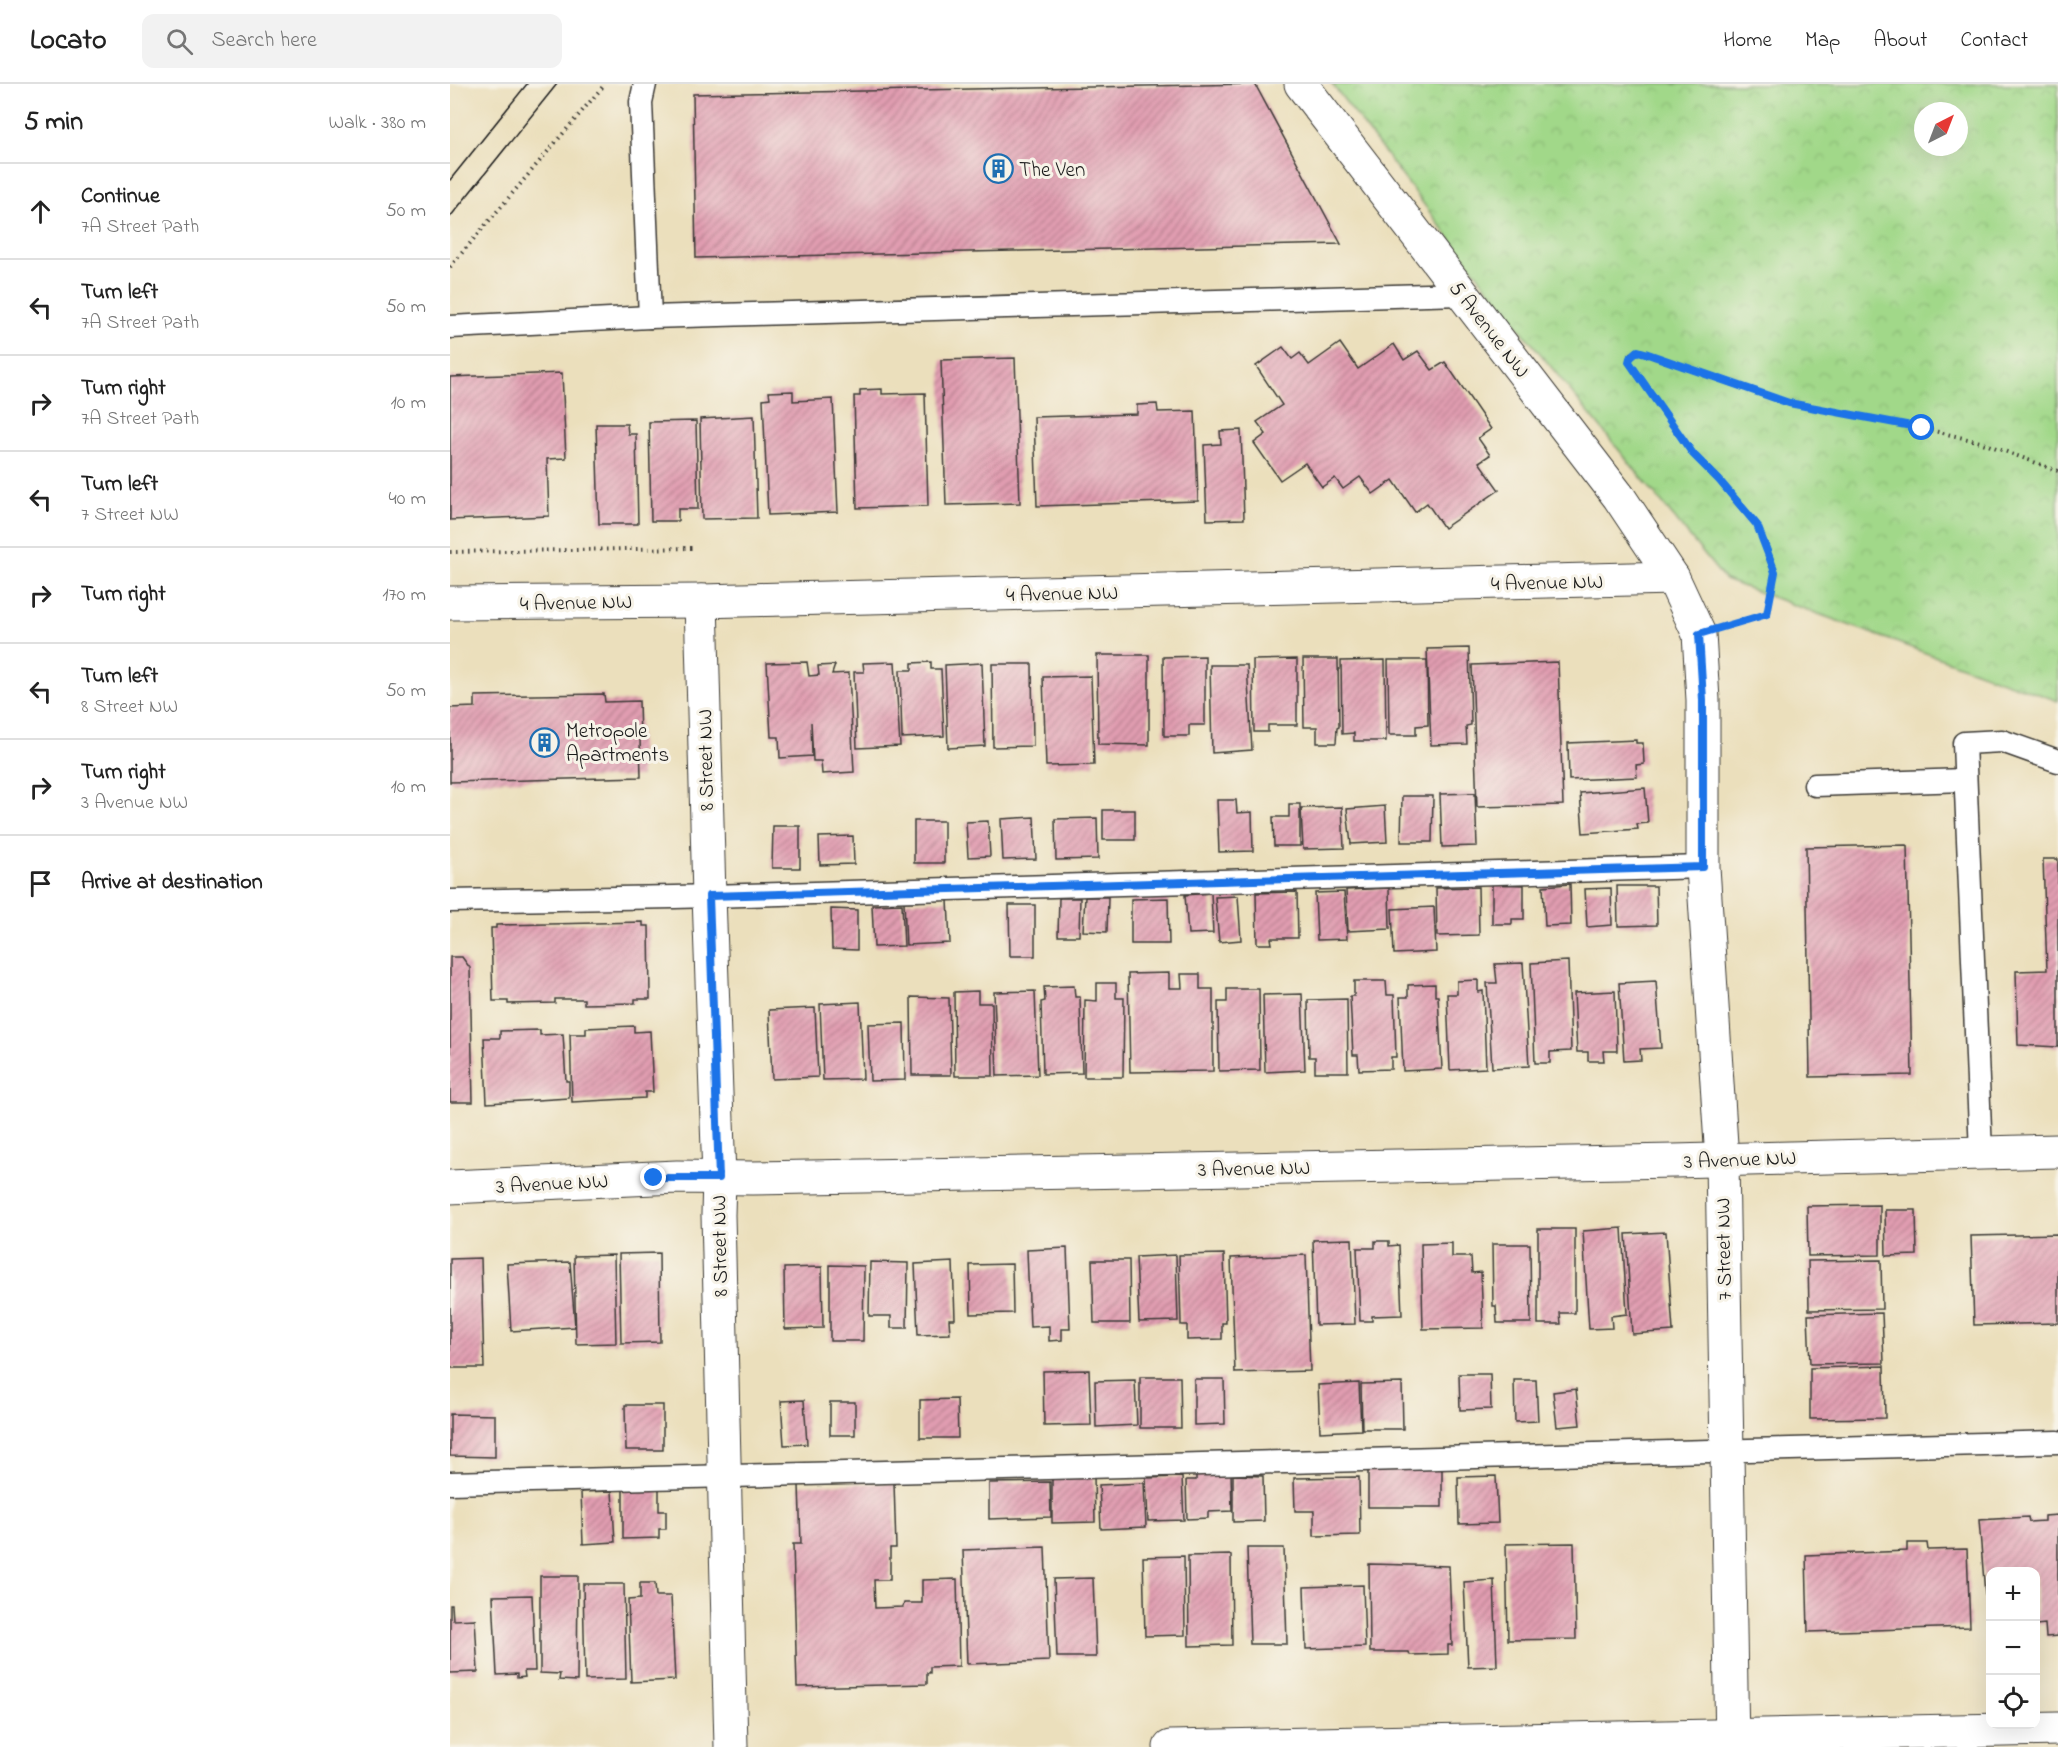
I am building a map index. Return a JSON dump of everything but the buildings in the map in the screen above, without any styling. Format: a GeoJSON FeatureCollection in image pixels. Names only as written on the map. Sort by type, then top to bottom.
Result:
{"type":"FeatureCollection","features":[{"type":"Feature","properties":{"kind":"street","name":"5 Avenue NW"},"geometry":{"type":"LineString","coordinates":[[1301,84],[1619,497],[1673,578]]}},
{"type":"Feature","properties":{"kind":"street","name":"4 Avenue NW"},"geometry":{"type":"LineString","coordinates":[[450,603],[701,601],[1673,578]]}},
{"type":"Feature","properties":{"kind":"street","name":"7 Street NW"},"geometry":{"type":"LineString","coordinates":[[1673,578],[1699,634],[1703,700],[1703,867],[1722,1160],[1732,1741]]}},
{"type":"Feature","properties":{"kind":"street","name":"8 Street NW"},"geometry":{"type":"LineString","coordinates":[[701,601],[719,1178],[718,1227],[731,1747]]}},
{"type":"Feature","properties":{"kind":"street","name":"3 Avenue NW"},"geometry":{"type":"LineString","coordinates":[[450,1187],[677,1177],[1722,1160],[2058,1151]]}},
{"type":"Feature","properties":{"kind":"street"},"geometry":{"type":"LineString","coordinates":[[1170,1747],[1732,1741],[2058,1729]]}},
{"type":"Feature","properties":{"kind":"lane"},"geometry":{"type":"LineString","coordinates":[[645,84],[641,102],[650,317]]}},
{"type":"Feature","properties":{"kind":"lane"},"geometry":{"type":"LineString","coordinates":[[450,327],[650,317],[1462,294]]}},
{"type":"Feature","properties":{"kind":"lane"},"geometry":{"type":"LineString","coordinates":[[1981,1153],[1964,743],[2002,741],[2058,761]]}},
{"type":"Feature","properties":{"kind":"lane"},"geometry":{"type":"LineString","coordinates":[[1815,785],[1965,780]]}},
{"type":"Feature","properties":{"kind":"lane"},"geometry":{"type":"LineString","coordinates":[[450,901],[709,896],[1703,867]]}},
{"type":"Feature","properties":{"kind":"lane"},"geometry":{"type":"LineString","coordinates":[[450,1483],[724,1478],[1727,1449],[2058,1442]]}},
{"type":"Feature","properties":{"kind":"path"},"geometry":{"type":"LineString","coordinates":[[450,267],[605,84]]}},
{"type":"Feature","properties":{"kind":"path"},"geometry":{"type":"LineString","coordinates":[[1699,634],[1767,614],[1775,572],[1757,525],[1719,480],[1693,454],[1629,362],[1632,354],[1638,351],[1789,403],[1922,428],[1980,442],[2058,471]]}},
{"type":"Feature","properties":{"kind":"path"},"geometry":{"type":"LineString","coordinates":[[450,552],[692,548]]}},
{"type":"Feature","properties":{"kind":"green space"},"geometry":{"type":"Polygon","coordinates":[[[1332,84],[2058,84],[2058,701],[1725,580],[1503,308],[1332,84]]]}},
{"type":"Feature","properties":{"kind":"tram line"},"geometry":{"type":"LineString","coordinates":[[450,180],[527,84]]}},
{"type":"Feature","properties":{"kind":"tram line"},"geometry":{"type":"LineString","coordinates":[[450,217],[557,84]]}},
{"type":"Feature","properties":{"kind":"place","name":"The Ven"},"geometry":{"type":"Point","coordinates":[998,169]}},
{"type":"Feature","properties":{"kind":"place","name":"Metropole Apartments"},"geometry":{"type":"Point","coordinates":[545,742]}},
{"type":"Feature","properties":{"kind":"route"},"geometry":{"type":"LineString","coordinates":[[654,1178],[719,1178],[709,896],[1703,867],[1703,700],[1699,634],[1767,614],[1775,572],[1757,525],[1719,480],[1693,454],[1629,362],[1630,358],[1638,351],[1789,403],[1922,428]]}}]}
